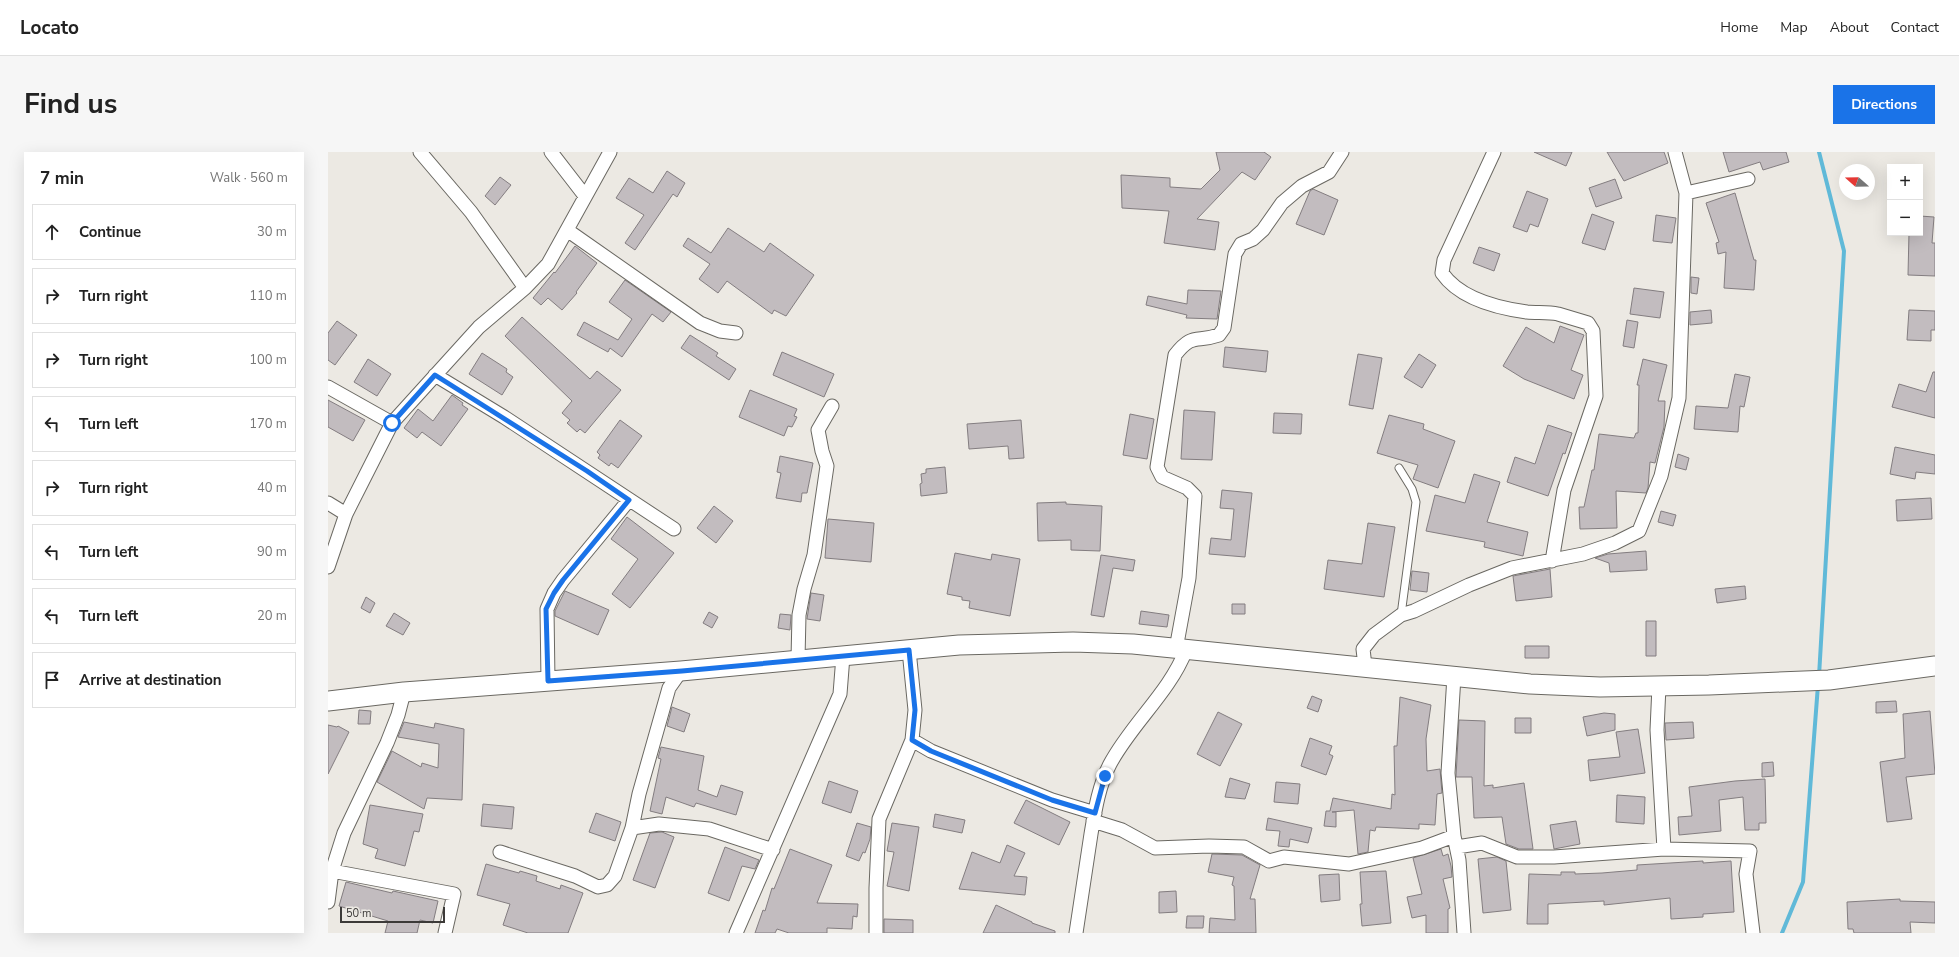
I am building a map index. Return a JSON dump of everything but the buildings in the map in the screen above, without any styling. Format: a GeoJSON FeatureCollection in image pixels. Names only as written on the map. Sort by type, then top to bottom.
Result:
{"type":"FeatureCollection","features":[{"type":"Feature","properties":{"kind":"main road"},"geometry":{"type":"LineString","coordinates":[[328,701],[404,692],[682,671],[959,645],[1073,642],[1133,644],[1181,650],[1366,666],[1530,684],[1600,687],[1829,680],[1935,666]]}},
{"type":"Feature","properties":{"kind":"street"},"geometry":{"type":"LineString","coordinates":[[420,152],[471,212],[525,288]]}},
{"type":"Feature","properties":{"kind":"street"},"geometry":{"type":"LineString","coordinates":[[551,152],[586,196]]}},
{"type":"Feature","properties":{"kind":"street"},"geometry":{"type":"LineString","coordinates":[[328,567],[346,514],[392,423],[479,327],[525,288],[548,264],[610,152]]}},
{"type":"Feature","properties":{"kind":"street"},"geometry":{"type":"LineString","coordinates":[[1076,933],[1094,817],[1105,776],[1110,764],[1140,719],[1173,679],[1181,650],[1189,578],[1195,496],[1187,488],[1162,477],[1157,466],[1175,355],[1184,343],[1197,338],[1219,335],[1224,328],[1235,254],[1241,244],[1253,239],[1263,230],[1282,203],[1302,186],[1329,172],[1342,152]]}},
{"type":"Feature","properties":{"kind":"street"},"geometry":{"type":"LineString","coordinates":[[1494,152],[1444,260],[1442,273],[1448,283],[1492,305],[1528,312],[1558,314],[1588,323],[1592,331],[1596,396],[1564,490],[1552,561]]}},
{"type":"Feature","properties":{"kind":"street"},"geometry":{"type":"LineString","coordinates":[[1366,666],[1363,649],[1374,635],[1402,615],[1414,611],[1469,585],[1512,568],[1552,561],[1589,552],[1615,543],[1639,531],[1660,476],[1679,398],[1686,193],[1675,152]]}},
{"type":"Feature","properties":{"kind":"street"},"geometry":{"type":"LineString","coordinates":[[1686,193],[1748,179]]}},
{"type":"Feature","properties":{"kind":"street"},"geometry":{"type":"LineString","coordinates":[[567,230],[700,323],[720,331],[736,333]]}},
{"type":"Feature","properties":{"kind":"street"},"geometry":{"type":"LineString","coordinates":[[435,375],[581,466],[629,500],[674,529]]}},
{"type":"Feature","properties":{"kind":"street"},"geometry":{"type":"LineString","coordinates":[[328,387],[392,423]]}},
{"type":"Feature","properties":{"kind":"street"},"geometry":{"type":"LineString","coordinates":[[798,659],[799,615],[804,589],[814,555],[827,466],[822,451],[818,430],[832,406]]}},
{"type":"Feature","properties":{"kind":"street"},"geometry":{"type":"LineString","coordinates":[[548,681],[546,609],[563,580],[629,500]]}},
{"type":"Feature","properties":{"kind":"street"},"geometry":{"type":"LineString","coordinates":[[328,503],[346,514]]}},
{"type":"Feature","properties":{"kind":"street"},"geometry":{"type":"LineString","coordinates":[[876,933],[876,888],[880,820],[912,740],[915,710],[909,650]]}},
{"type":"Feature","properties":{"kind":"street"},"geometry":{"type":"LineString","coordinates":[[736,933],[773,850],[786,814],[823,736],[840,694],[843,656]]}},
{"type":"Feature","properties":{"kind":"street"},"geometry":{"type":"LineString","coordinates":[[500,852],[575,876],[598,887],[607,885],[615,876],[632,828],[669,688],[682,671]]}},
{"type":"Feature","properties":{"kind":"street"},"geometry":{"type":"LineString","coordinates":[[1454,676],[1448,773],[1464,933]]}},
{"type":"Feature","properties":{"kind":"street"},"geometry":{"type":"LineString","coordinates":[[1659,686],[1657,730],[1664,849]]}},
{"type":"Feature","properties":{"kind":"street"},"geometry":{"type":"LineString","coordinates":[[328,902],[332,871],[344,833],[390,736],[404,692]]}},
{"type":"Feature","properties":{"kind":"street"},"geometry":{"type":"LineString","coordinates":[[912,740],[931,751],[1094,817],[1155,848],[1209,846],[1244,847],[1269,861],[1284,857],[1349,864],[1456,842],[1482,844],[1517,857],[1554,857],[1664,849],[1750,851],[1746,874],[1753,933]]}},
{"type":"Feature","properties":{"kind":"street"},"geometry":{"type":"LineString","coordinates":[[632,828],[659,824],[709,829],[773,850]]}},
{"type":"Feature","properties":{"kind":"street"},"geometry":{"type":"LineString","coordinates":[[332,871],[454,894],[445,933]]}},
{"type":"Feature","properties":{"kind":"lane"},"geometry":{"type":"LineString","coordinates":[[1399,468],[1412,489],[1416,502],[1402,615]]}},
{"type":"Feature","properties":{"kind":"waterway"},"geometry":{"type":"LineString","coordinates":[[1819,152],[1844,251],[1819,676]]}},
{"type":"Feature","properties":{"kind":"waterway"},"geometry":{"type":"LineString","coordinates":[[1782,933],[1803,882],[1818,685]]}},
{"type":"Feature","properties":{"kind":"route"},"geometry":{"type":"LineString","coordinates":[[392,423],[435,375],[504,417],[629,500],[563,580],[546,609],[548,681],[682,671],[798,659],[909,650],[915,710],[912,740],[931,751],[1017,784],[1052,800],[1095,813],[1105,776]]}}]}
